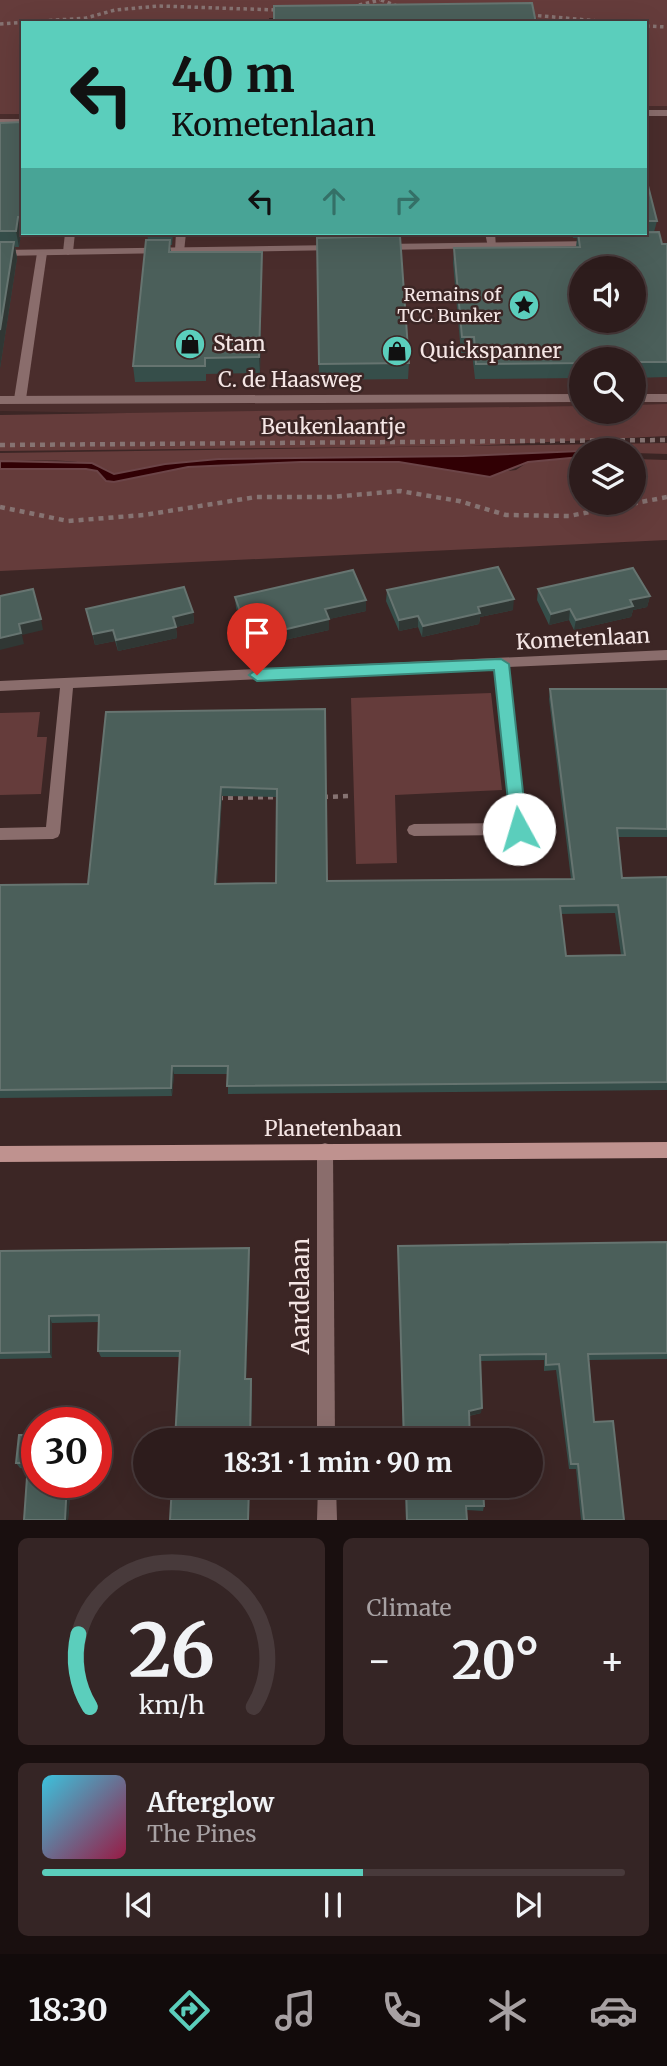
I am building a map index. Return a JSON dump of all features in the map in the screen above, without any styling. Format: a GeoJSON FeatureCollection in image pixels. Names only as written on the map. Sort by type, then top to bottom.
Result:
{"type":"FeatureCollection","features":[{"type":"Feature","properties":{"kind":"street"},"geometry":{"type":"LineString","coordinates":[[647,113],[667,113]]}},
{"type":"Feature","properties":{"kind":"street"},"geometry":{"type":"LineString","coordinates":[[0,122],[21,122]]}},
{"type":"Feature","properties":{"kind":"street"},"geometry":{"type":"LineString","coordinates":[[68,252],[70,235]]}},
{"type":"Feature","properties":{"kind":"street"},"geometry":{"type":"LineString","coordinates":[[180,250],[181,235]]}},
{"type":"Feature","properties":{"kind":"street"},"geometry":{"type":"LineString","coordinates":[[491,235],[492,245]]}},
{"type":"Feature","properties":{"kind":"street"},"geometry":{"type":"LineString","coordinates":[[370,247],[613,243]]}},
{"type":"Feature","properties":{"kind":"street"},"geometry":{"type":"LineString","coordinates":[[0,253],[343,248]]}},
{"type":"Feature","properties":{"kind":"street"},"geometry":{"type":"LineString","coordinates":[[20,399],[41,253]]}},
{"type":"Feature","properties":{"kind":"street","name":"C. de Haasweg"},"geometry":{"type":"LineString","coordinates":[[0,400],[569,398]]}},
{"type":"Feature","properties":{"kind":"street"},"geometry":{"type":"LineString","coordinates":[[646,398],[667,398]]}},
{"type":"Feature","properties":{"kind":"street","name":"Kometenlaan"},"geometry":{"type":"LineString","coordinates":[[0,687],[667,655]]}},
{"type":"Feature","properties":{"kind":"street","name":"Kometenlaan"},"geometry":{"type":"LineString","coordinates":[[414,830],[519,829],[501,664]]}},
{"type":"Feature","properties":{"kind":"street"},"geometry":{"type":"LineString","coordinates":[[0,834],[53,833],[66,684]]}},
{"type":"Feature","properties":{"kind":"street","name":"Planetenbaan"},"geometry":{"type":"LineString","coordinates":[[0,1154],[667,1150]]}},
{"type":"Feature","properties":{"kind":"street","name":"Aardelaan"},"geometry":{"type":"LineString","coordinates":[[325,1151],[326,1428]]}},
{"type":"Feature","properties":{"kind":"street"},"geometry":{"type":"LineString","coordinates":[[327,1498],[327,1520]]}},
{"type":"Feature","properties":{"kind":"path"},"geometry":{"type":"LineString","coordinates":[[351,7],[381,0],[405,8]]}},
{"type":"Feature","properties":{"kind":"path"},"geometry":{"type":"LineString","coordinates":[[34,21],[86,18],[115,10],[159,6],[287,10]]}},
{"type":"Feature","properties":{"kind":"path"},"geometry":{"type":"LineString","coordinates":[[520,15],[596,21]]}},
{"type":"Feature","properties":{"kind":"path"},"geometry":{"type":"LineString","coordinates":[[0,23],[21,22]]}},
{"type":"Feature","properties":{"kind":"path"},"geometry":{"type":"LineString","coordinates":[[647,26],[667,27]]}},
{"type":"Feature","properties":{"kind":"path","name":"Beukenlaantje"},"geometry":{"type":"LineString","coordinates":[[0,445],[667,440]]}},
{"type":"Feature","properties":{"kind":"path"},"geometry":{"type":"LineString","coordinates":[[0,507],[68,521],[144,515],[256,496],[331,497],[400,491],[459,501],[506,515],[569,516],[667,497]]}},
{"type":"Feature","properties":{"kind":"path"},"geometry":{"type":"LineString","coordinates":[[309,797],[350,796]]}},
{"type":"Feature","properties":{"kind":"path"},"geometry":{"type":"LineString","coordinates":[[215,798],[296,797]]}},
{"type":"Feature","properties":{"kind":"shaded area"},"geometry":{"type":"Polygon","coordinates":[[[0,0],[667,0],[667,106],[647,106],[647,21],[537,21],[536,17],[269,18],[269,21],[21,21],[21,114],[0,114],[0,0]]]}},
{"type":"Feature","properties":{"kind":"shaded area"},"geometry":{"type":"Polygon","coordinates":[[[647,106],[667,106],[667,422],[646,422],[646,347],[569,347],[569,420],[0,411],[0,114],[21,114],[21,235],[647,235],[647,106]]]}},
{"type":"Feature","properties":{"kind":"shaded area"},"geometry":{"type":"Polygon","coordinates":[[[667,404],[667,436],[569,438],[569,441],[470,446],[0,451],[0,415],[569,406],[569,424],[646,424],[646,405],[667,404]]]}},
{"type":"Feature","properties":{"kind":"shaded area"},"geometry":{"type":"Polygon","coordinates":[[[646,443],[667,443],[667,454],[646,453],[646,443]]]}},
{"type":"Feature","properties":{"kind":"shaded area"},"geometry":{"type":"Polygon","coordinates":[[[569,444],[569,452],[218,459],[165,464],[114,474],[104,468],[76,462],[0,461],[0,453],[569,444]]]}},
{"type":"Feature","properties":{"kind":"shaded area"},"geometry":{"type":"Polygon","coordinates":[[[569,452],[569,458],[528,462],[490,477],[399,462],[301,462],[188,467],[114,482],[106,481],[97,471],[86,469],[0,469],[0,461],[92,463],[114,474],[165,464],[218,459],[463,456],[569,452]]]}},
{"type":"Feature","properties":{"kind":"shaded area"},"geometry":{"type":"Polygon","coordinates":[[[569,458],[569,515],[646,515],[646,459],[667,460],[667,540],[0,571],[0,469],[86,469],[97,471],[106,481],[114,482],[188,467],[301,462],[399,462],[459,469],[475,475],[516,470],[528,462],[569,458]]]}},
{"type":"Feature","properties":{"kind":"shaded area"},"geometry":{"type":"Polygon","coordinates":[[[491,693],[502,790],[395,795],[397,863],[356,864],[351,698],[491,693]]]}},
{"type":"Feature","properties":{"kind":"shaded area"},"geometry":{"type":"Polygon","coordinates":[[[40,712],[37,737],[47,737],[41,794],[0,795],[0,713],[40,712]]]}},
{"type":"Feature","properties":{"kind":"building"},"geometry":{"type":"Polygon","coordinates":[[[532,3],[536,21],[274,21],[274,6],[532,3]]]}},
{"type":"Feature","properties":{"kind":"building"},"geometry":{"type":"Polygon","coordinates":[[[21,122],[21,217],[18,217],[16,231],[0,231],[0,123],[21,122]]]}},
{"type":"Feature","properties":{"kind":"building"},"geometry":{"type":"Polygon","coordinates":[[[647,182],[657,221],[647,221],[647,182]]]}},
{"type":"Feature","properties":{"kind":"building"},"geometry":{"type":"Polygon","coordinates":[[[647,232],[659,232],[662,244],[667,244],[667,362],[646,362],[646,347],[569,347],[569,363],[476,364],[474,337],[462,337],[454,248],[580,247],[578,235],[647,235],[647,232]]]}},
{"type":"Feature","properties":{"kind":"building"},"geometry":{"type":"Polygon","coordinates":[[[400,236],[409,363],[319,364],[317,238],[400,236]]]}},
{"type":"Feature","properties":{"kind":"building"},"geometry":{"type":"Polygon","coordinates":[[[146,240],[170,240],[169,252],[262,252],[259,357],[205,358],[205,366],[133,366],[146,240]]]}},
{"type":"Feature","properties":{"kind":"building"},"geometry":{"type":"Polygon","coordinates":[[[0,242],[14,242],[0,330],[0,242]]]}},
{"type":"Feature","properties":{"kind":"building"},"geometry":{"type":"Polygon","coordinates":[[[498,567],[514,599],[478,607],[480,613],[423,626],[418,616],[399,620],[387,590],[498,567]]]}},
{"type":"Feature","properties":{"kind":"building"},"geometry":{"type":"Polygon","coordinates":[[[633,568],[650,596],[630,600],[633,606],[576,620],[570,609],[551,614],[538,589],[633,568]]]}},
{"type":"Feature","properties":{"kind":"building"},"geometry":{"type":"Polygon","coordinates":[[[353,570],[366,600],[325,609],[329,619],[270,633],[267,623],[246,628],[235,597],[353,570]]]}},
{"type":"Feature","properties":{"kind":"building"},"geometry":{"type":"Polygon","coordinates":[[[184,587],[193,612],[173,617],[176,627],[116,640],[113,630],[93,634],[86,609],[184,587]]]}},
{"type":"Feature","properties":{"kind":"building"},"geometry":{"type":"Polygon","coordinates":[[[33,589],[41,619],[19,624],[21,633],[0,638],[0,596],[33,589]]]}},
{"type":"Feature","properties":{"kind":"building"},"geometry":{"type":"Polygon","coordinates":[[[550,689],[667,689],[667,829],[617,828],[622,878],[667,877],[667,1082],[227,1086],[228,1066],[172,1066],[171,1088],[0,1090],[0,885],[88,884],[106,712],[325,709],[327,881],[574,879],[550,689]],[[221,787],[215,884],[276,883],[277,789],[221,787]],[[618,905],[560,906],[566,956],[625,955],[618,905]]]}},
{"type":"Feature","properties":{"kind":"building"},"geometry":{"type":"Polygon","coordinates":[[[667,1242],[667,1353],[588,1354],[594,1422],[613,1421],[624,1520],[584,1520],[578,1464],[571,1464],[559,1364],[546,1365],[546,1354],[480,1355],[482,1408],[469,1411],[470,1428],[404,1428],[398,1246],[667,1242]]]}},
{"type":"Feature","properties":{"kind":"building"},"geometry":{"type":"Polygon","coordinates":[[[249,1248],[245,1379],[251,1379],[250,1428],[176,1428],[180,1351],[98,1351],[99,1315],[49,1316],[49,1352],[0,1353],[0,1251],[249,1248]]]}},
{"type":"Feature","properties":{"kind":"building"},"geometry":{"type":"Polygon","coordinates":[[[19,1435],[21,1435],[21,1463],[16,1463],[19,1435]]]}},
{"type":"Feature","properties":{"kind":"building"},"geometry":{"type":"Polygon","coordinates":[[[26,1498],[66,1498],[65,1520],[24,1520],[26,1498]]]}},
{"type":"Feature","properties":{"kind":"building"},"geometry":{"type":"Polygon","coordinates":[[[171,1498],[249,1498],[248,1520],[170,1520],[171,1498]]]}},
{"type":"Feature","properties":{"kind":"building"},"geometry":{"type":"Polygon","coordinates":[[[406,1498],[484,1498],[484,1506],[466,1506],[467,1520],[407,1520],[406,1498]]]}},
{"type":"Feature","properties":{"kind":"place","name":"Remains of TCC Bunker"},"geometry":{"type":"Point","coordinates":[524,305]}},
{"type":"Feature","properties":{"kind":"place","name":"Stam"},"geometry":{"type":"Point","coordinates":[190,344]}},
{"type":"Feature","properties":{"kind":"place","name":"Quickspanner"},"geometry":{"type":"Point","coordinates":[397,351]}},
{"type":"Feature","properties":{"kind":"route"},"geometry":{"type":"LineString","coordinates":[[257,675],[501,664],[519,829]]}}]}
